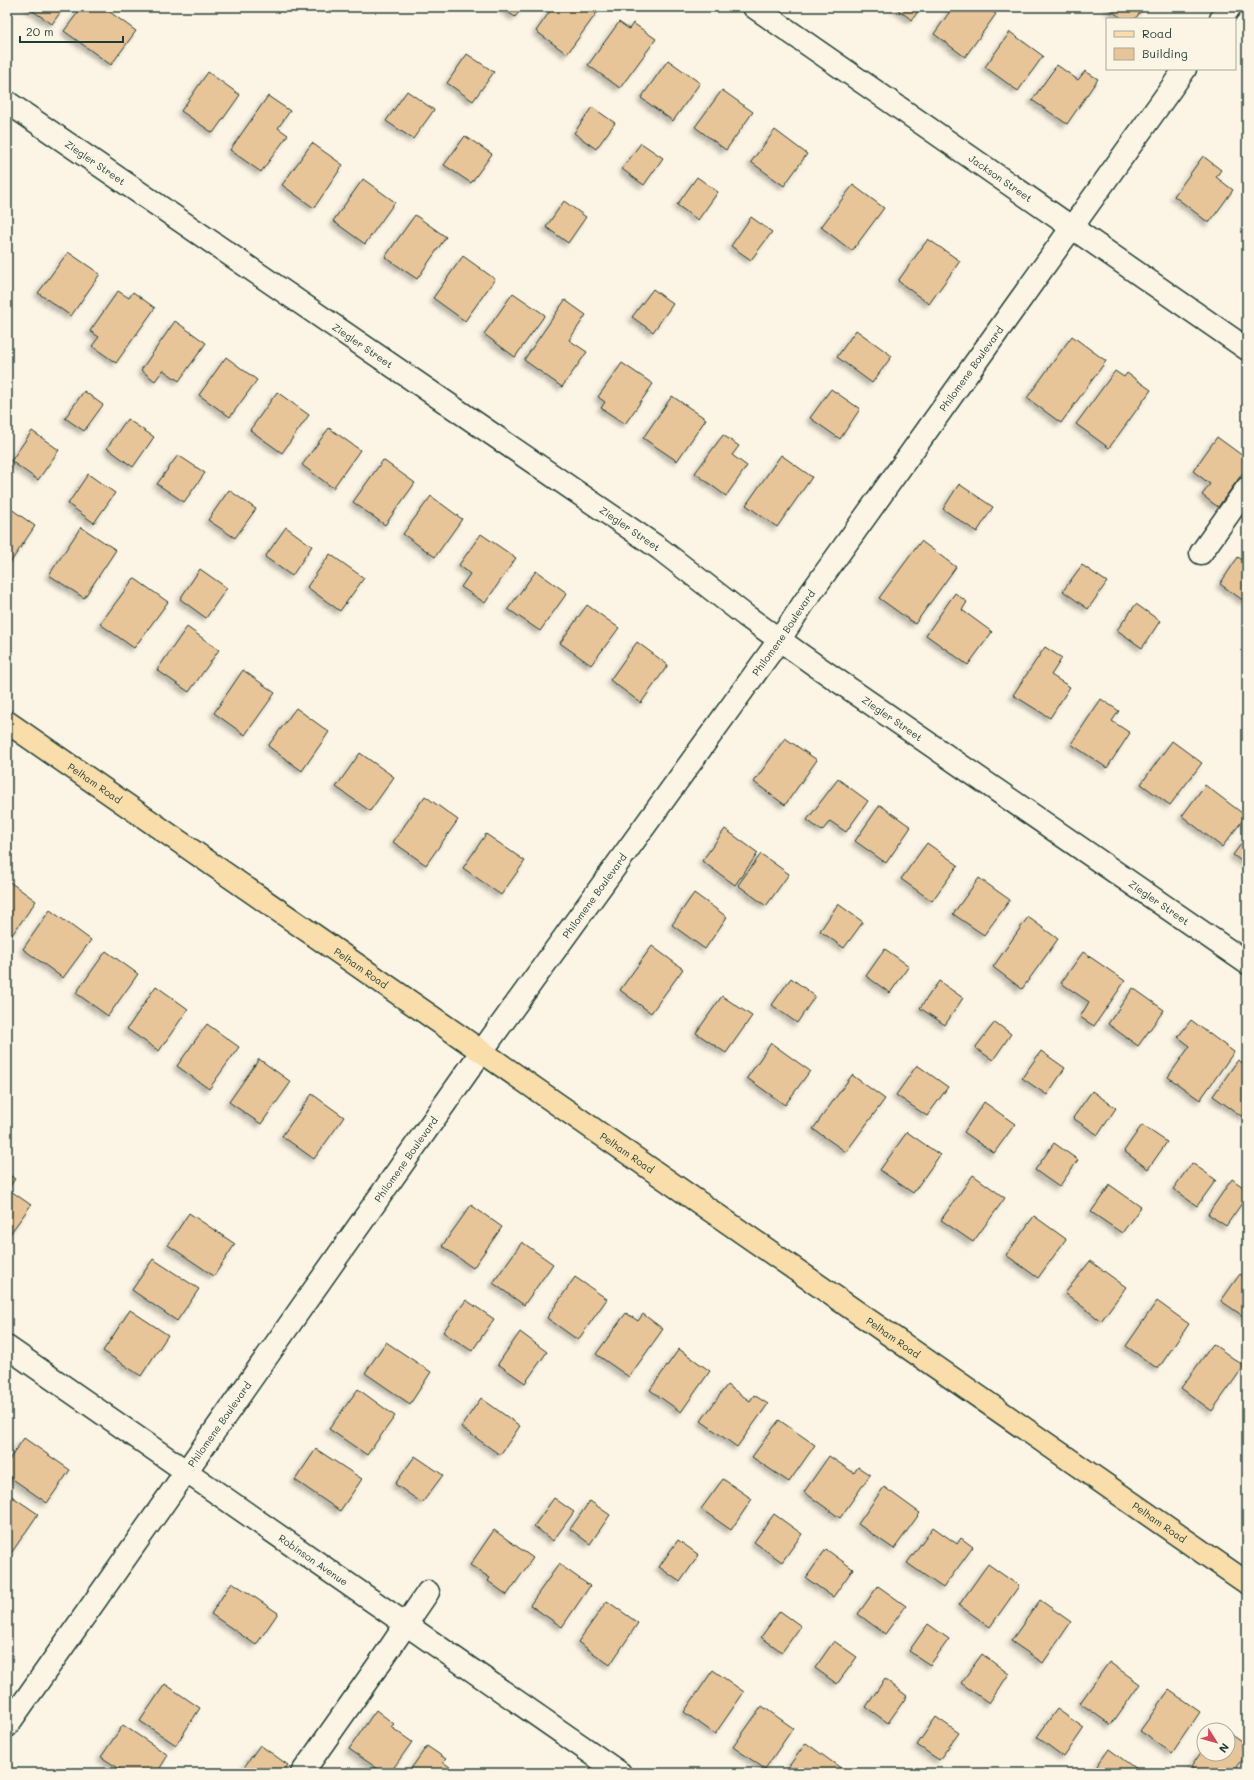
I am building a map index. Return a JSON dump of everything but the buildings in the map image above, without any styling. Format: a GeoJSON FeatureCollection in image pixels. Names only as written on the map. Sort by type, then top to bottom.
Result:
{"type":"FeatureCollection","features":[{"type":"Feature","properties":{"kind":"main road","name":"Pelham Road"},"geometry":{"type":"LineString","coordinates":[[7,722],[1247,1583]]}},
{"type":"Feature","properties":{"kind":"street","name":"Jackson Street"},"geometry":{"type":"LineString","coordinates":[[754,7],[1247,349]]}},
{"type":"Feature","properties":{"kind":"street"},"geometry":{"type":"LineString","coordinates":[[1222,18],[1230,7]]}},
{"type":"Feature","properties":{"kind":"street","name":"Philomene Boulevard"},"geometry":{"type":"LineString","coordinates":[[7,1726],[482,1052],[755,671],[780,639],[803,604],[1184,70]]}},
{"type":"Feature","properties":{"kind":"street","name":"Ziegler Street"},"geometry":{"type":"LineString","coordinates":[[7,102],[660,549],[780,639],[1247,963]]}},
{"type":"Feature","properties":{"kind":"street"},"geometry":{"type":"LineString","coordinates":[[1201,553],[1247,488]]}},
{"type":"Feature","properties":{"kind":"street","name":"Robinson Avenue"},"geometry":{"type":"LineString","coordinates":[[7,1347],[620,1773]]}},
{"type":"Feature","properties":{"kind":"street"},"geometry":{"type":"LineString","coordinates":[[302,1773],[428,1592]]}}]}
